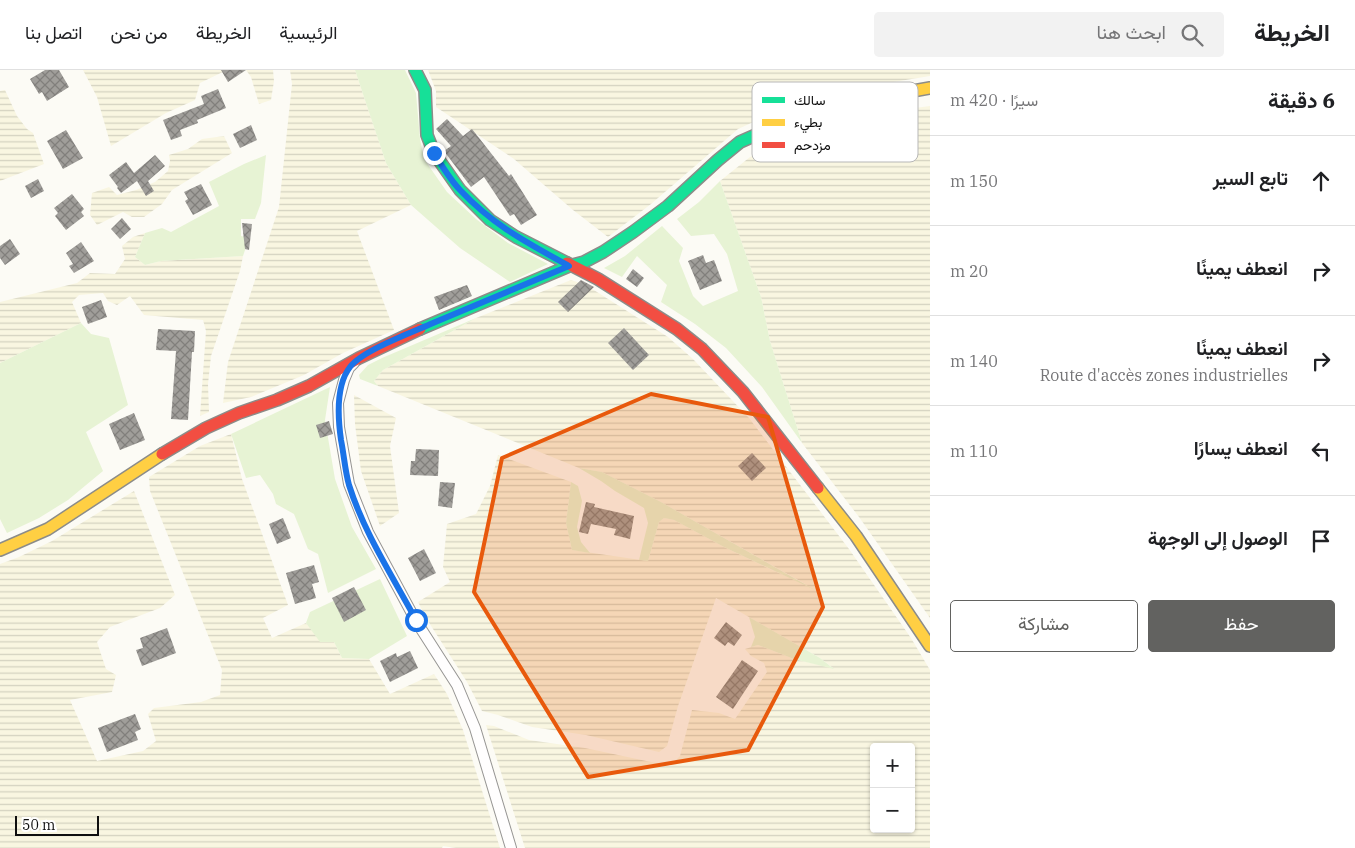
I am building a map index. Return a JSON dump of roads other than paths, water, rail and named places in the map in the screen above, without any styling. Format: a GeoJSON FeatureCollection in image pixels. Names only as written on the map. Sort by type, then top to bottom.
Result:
{"type":"FeatureCollection","features":[{"type":"Feature","properties":{"kind":"street"},"geometry":{"type":"LineString","coordinates":[[416,70],[425,90],[427,135],[434,153],[460,190],[490,220],[516,237],[598,280],[677,330],[702,349],[760,413],[856,536],[930,646]]}},
{"type":"Feature","properties":{"kind":"street"},"geometry":{"type":"LineString","coordinates":[[0,550],[48,530],[168,450],[206,428],[309,386],[359,358],[413,332],[569,266],[584,262],[603,252],[668,206],[718,160],[740,142],[752,137]]}},
{"type":"Feature","properties":{"kind":"street"},"geometry":{"type":"LineString","coordinates":[[359,358],[349,368],[338,403],[339,426],[349,484],[368,532],[416,620],[457,685],[475,728],[511,848]]}}]}
